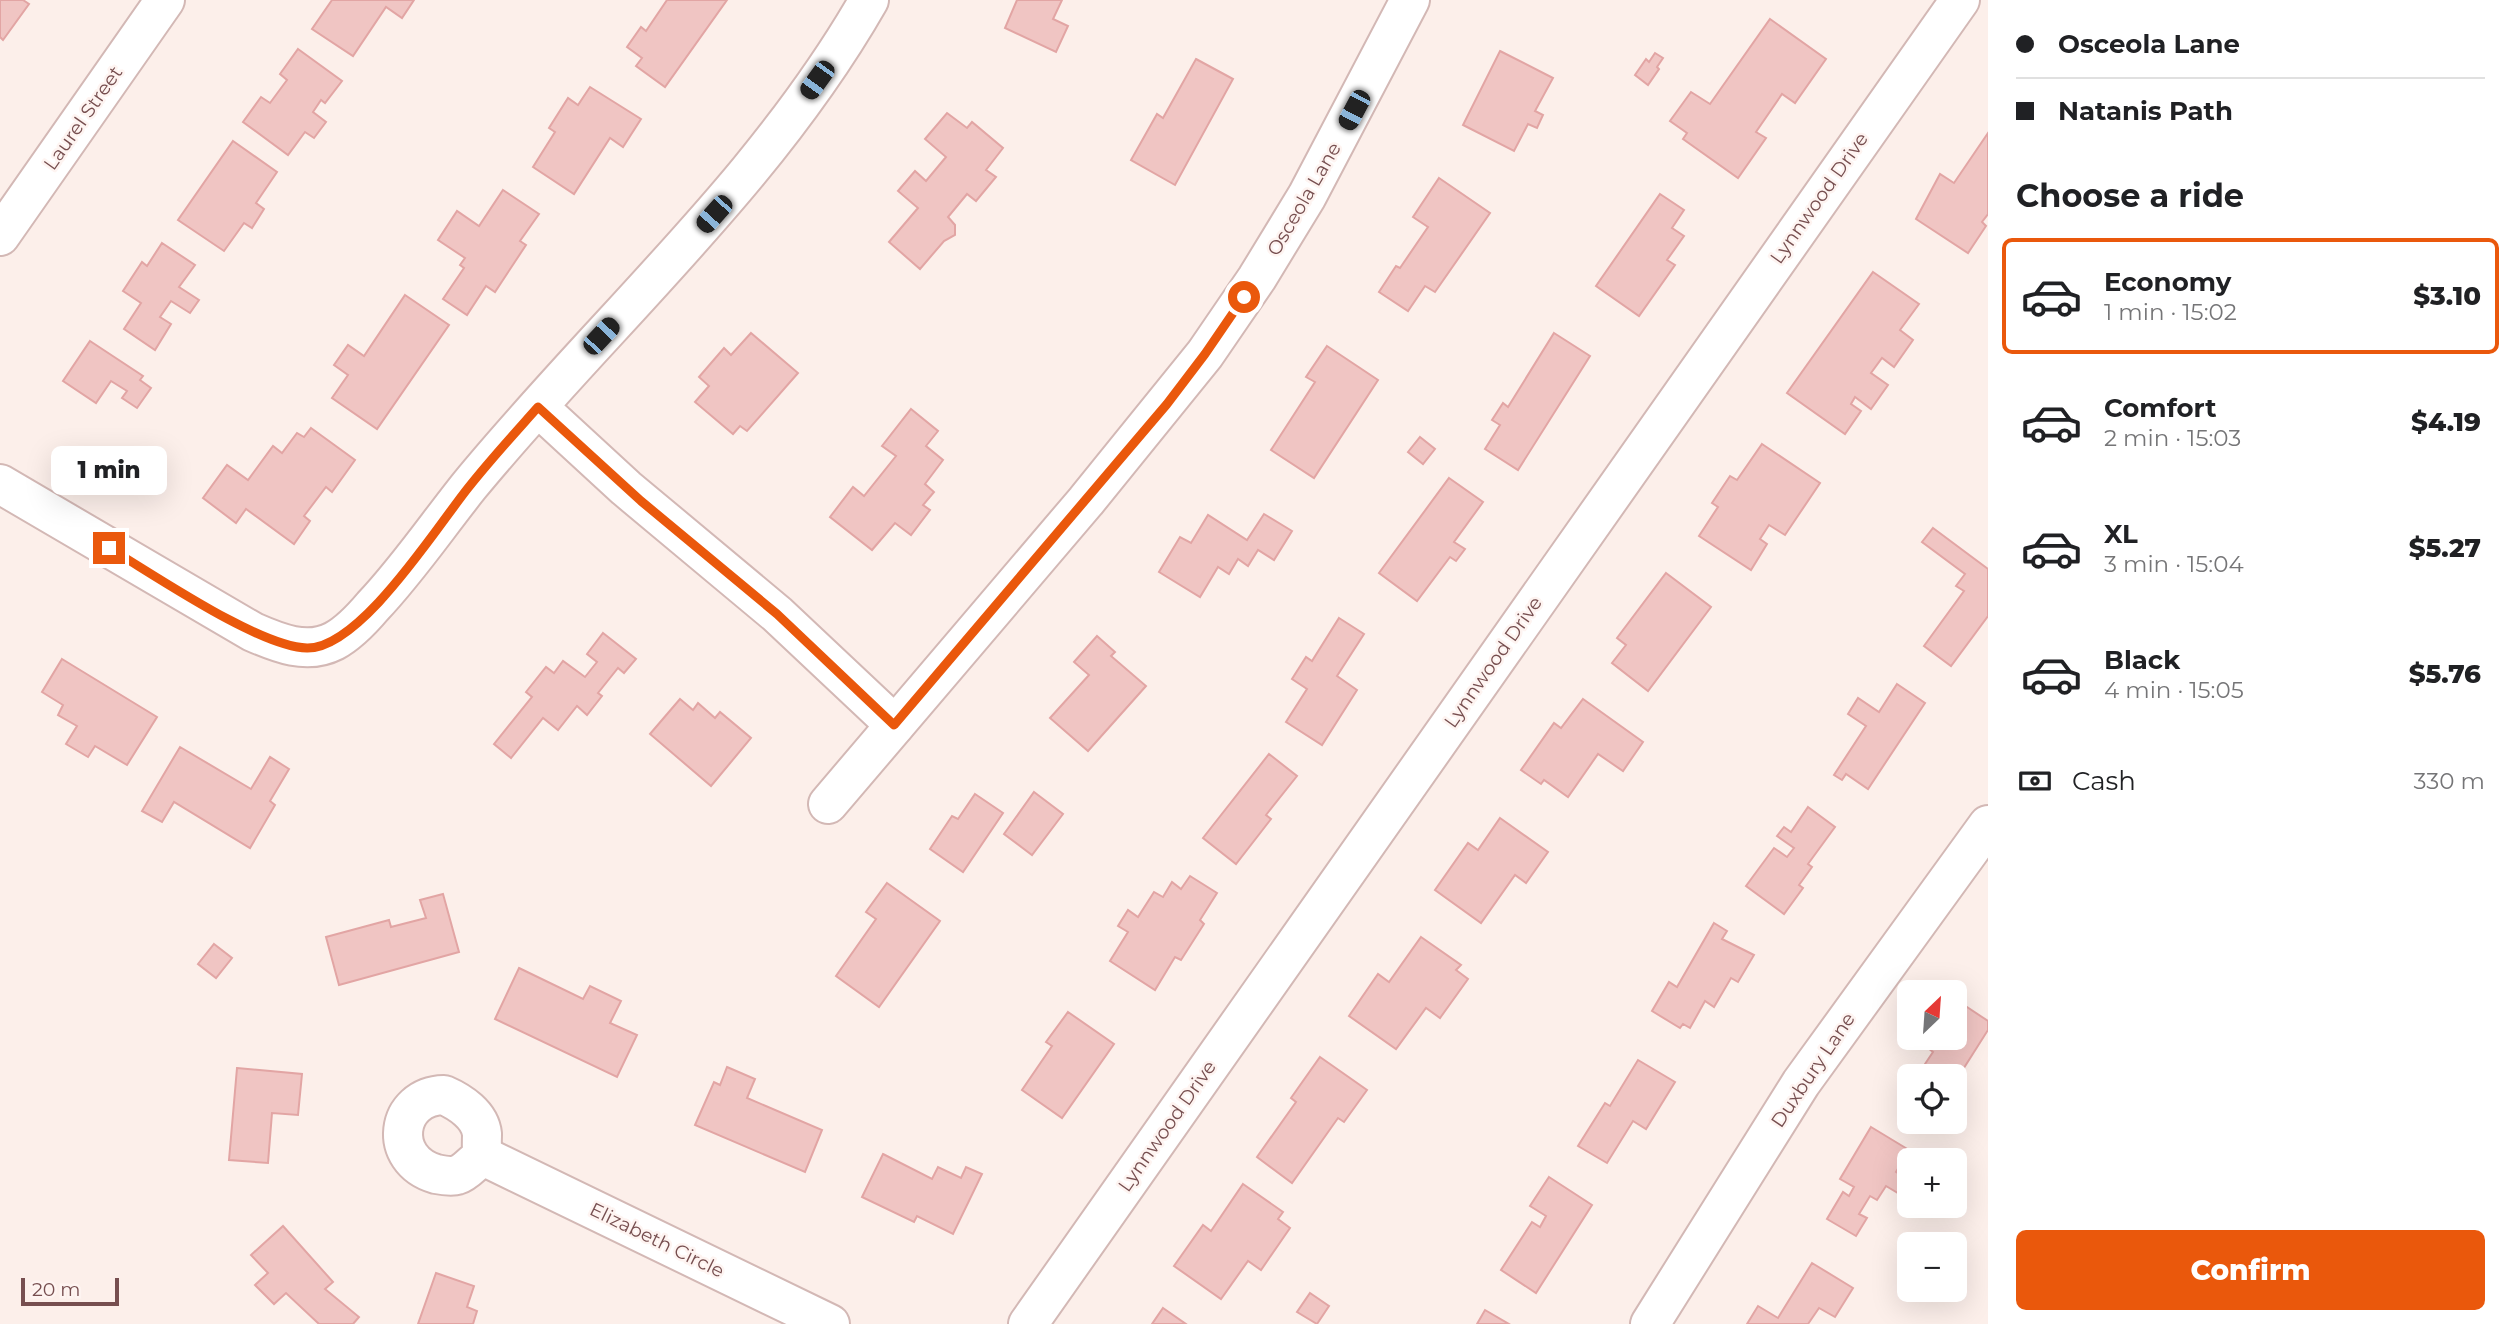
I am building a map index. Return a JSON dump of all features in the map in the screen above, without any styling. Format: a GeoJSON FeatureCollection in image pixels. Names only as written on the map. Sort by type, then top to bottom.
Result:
{"type":"FeatureCollection","features":[{"type":"Feature","properties":{"kind":"street","name":"Laurel Street"},"geometry":{"type":"LineString","coordinates":[[0,236],[165,0]]}},
{"type":"Feature","properties":{"kind":"street"},"geometry":{"type":"LineString","coordinates":[[0,484],[253,632],[295,647],[307,648],[322,645],[344,634],[401,577],[469,487],[538,407],[728,198],[832,60],[869,0]]}},
{"type":"Feature","properties":{"kind":"street","name":"Osceola Lane"},"geometry":{"type":"LineString","coordinates":[[828,804],[1086,501],[1205,354],[1257,278],[1307,196],[1410,0]]}},
{"type":"Feature","properties":{"kind":"street","name":"Lynnwood Drive"},"geometry":{"type":"LineString","coordinates":[[1028,1324],[1960,0]]}},
{"type":"Feature","properties":{"kind":"street"},"geometry":{"type":"LineString","coordinates":[[538,407],[636,496],[777,614],[894,725]]}},
{"type":"Feature","properties":{"kind":"street","name":"Duxbury Lane"},"geometry":{"type":"LineString","coordinates":[[1650,1324],[1801,1083],[1988,825]]}},
{"type":"Feature","properties":{"kind":"street","name":"Elizabeth Circle"},"geometry":{"type":"LineString","coordinates":[[483,1156],[830,1324]]}},
{"type":"Feature","properties":{"kind":"building"},"geometry":{"type":"Polygon","coordinates":[[[0,0],[23,0],[29,4],[3,40],[0,37],[0,0]]]}},
{"type":"Feature","properties":{"kind":"building"},"geometry":{"type":"Polygon","coordinates":[[[332,0],[414,0],[402,18],[386,7],[353,56],[312,29],[332,0]]]}},
{"type":"Feature","properties":{"kind":"building"},"geometry":{"type":"Polygon","coordinates":[[[667,0],[727,0],[665,87],[636,66],[642,58],[627,47],[641,27],[646,31],[667,0]]]}},
{"type":"Feature","properties":{"kind":"building"},"geometry":{"type":"Polygon","coordinates":[[[1017,0],[1062,0],[1053,19],[1068,26],[1056,52],[1005,28],[1017,0]]]}},
{"type":"Feature","properties":{"kind":"building"},"geometry":{"type":"Polygon","coordinates":[[[1770,19],[1826,59],[1795,103],[1782,94],[1756,132],[1766,138],[1738,178],[1683,139],[1687,133],[1670,121],[1691,92],[1710,104],[1770,19]]]}},
{"type":"Feature","properties":{"kind":"building"},"geometry":{"type":"Polygon","coordinates":[[[298,49],[342,81],[325,103],[321,100],[313,112],[326,122],[314,138],[305,132],[288,155],[243,122],[261,97],[270,103],[287,80],[280,74],[298,49]]]}},
{"type":"Feature","properties":{"kind":"building"},"geometry":{"type":"Polygon","coordinates":[[[1500,51],[1553,78],[1535,111],[1543,115],[1537,128],[1528,124],[1514,151],[1463,125],[1500,51]]]}},
{"type":"Feature","properties":{"kind":"building"},"geometry":{"type":"Polygon","coordinates":[[[1655,53],[1663,58],[1648,85],[1635,75],[1646,59],[1649,62],[1655,53]]]}},
{"type":"Feature","properties":{"kind":"building"},"geometry":{"type":"Polygon","coordinates":[[[1196,59],[1233,79],[1175,185],[1131,160],[1157,114],[1163,118],[1196,59]]]}},
{"type":"Feature","properties":{"kind":"building"},"geometry":{"type":"Polygon","coordinates":[[[590,87],[641,119],[623,147],[610,138],[574,194],[533,167],[555,132],[549,128],[568,98],[578,105],[590,87]]]}},
{"type":"Feature","properties":{"kind":"building"},"geometry":{"type":"Polygon","coordinates":[[[947,113],[967,128],[972,122],[1003,148],[986,170],[996,177],[976,201],[967,194],[948,217],[955,225],[955,235],[944,241],[920,269],[889,242],[918,208],[898,191],[915,171],[926,181],[946,157],[925,139],[947,113]]]}},
{"type":"Feature","properties":{"kind":"building"},"geometry":{"type":"Polygon","coordinates":[[[1988,133],[1988,214],[1982,222],[1986,226],[1968,253],[1916,219],[1940,174],[1954,183],[1988,133]]]}},
{"type":"Feature","properties":{"kind":"building"},"geometry":{"type":"Polygon","coordinates":[[[233,141],[277,172],[256,203],[264,209],[252,228],[244,223],[224,251],[178,220],[233,141]]]}},
{"type":"Feature","properties":{"kind":"building"},"geometry":{"type":"Polygon","coordinates":[[[1439,178],[1490,213],[1435,292],[1425,286],[1408,311],[1379,292],[1396,266],[1400,268],[1428,227],[1413,217],[1439,178]]]}},
{"type":"Feature","properties":{"kind":"building"},"geometry":{"type":"Polygon","coordinates":[[[503,190],[539,214],[520,241],[526,245],[495,292],[486,286],[467,315],[443,299],[464,268],[460,265],[465,258],[438,240],[457,211],[479,226],[503,190]]]}},
{"type":"Feature","properties":{"kind":"building"},"geometry":{"type":"Polygon","coordinates":[[[1660,194],[1684,210],[1672,228],[1684,236],[1667,260],[1675,265],[1639,316],[1596,286],[1660,194]]]}},
{"type":"Feature","properties":{"kind":"building"},"geometry":{"type":"Polygon","coordinates":[[[162,243],[195,265],[179,287],[199,300],[190,313],[171,301],[160,317],[171,324],[155,350],[124,329],[141,303],[123,291],[142,262],[147,266],[162,243]]]}},
{"type":"Feature","properties":{"kind":"building"},"geometry":{"type":"Polygon","coordinates":[[[1873,272],[1919,304],[1900,330],[1913,340],[1894,367],[1882,358],[1871,373],[1888,385],[1871,409],[1855,397],[1851,404],[1861,411],[1845,434],[1787,393],[1873,272]]]}},
{"type":"Feature","properties":{"kind":"building"},"geometry":{"type":"Polygon","coordinates":[[[405,295],[449,325],[377,429],[332,398],[348,375],[334,365],[348,345],[364,356],[405,295]]]}},
{"type":"Feature","properties":{"kind":"building"},"geometry":{"type":"Polygon","coordinates":[[[751,333],[798,373],[747,431],[740,426],[733,434],[695,402],[709,386],[699,377],[724,348],[731,355],[751,333]]]}},
{"type":"Feature","properties":{"kind":"building"},"geometry":{"type":"Polygon","coordinates":[[[1554,333],[1590,356],[1518,470],[1485,449],[1500,425],[1492,420],[1503,403],[1508,407],[1554,333]]]}},
{"type":"Feature","properties":{"kind":"building"},"geometry":{"type":"Polygon","coordinates":[[[90,341],[143,376],[140,380],[151,388],[137,408],[122,398],[127,391],[111,381],[96,403],[63,381],[90,341]]]}},
{"type":"Feature","properties":{"kind":"building"},"geometry":{"type":"Polygon","coordinates":[[[1327,346],[1378,380],[1314,478],[1271,450],[1315,382],[1306,377],[1327,346]]]}},
{"type":"Feature","properties":{"kind":"building"},"geometry":{"type":"Polygon","coordinates":[[[911,409],[938,431],[926,446],[943,460],[925,484],[934,492],[923,505],[930,510],[911,535],[895,523],[872,550],[830,517],[853,487],[864,496],[896,456],[882,446],[911,409]]]}},
{"type":"Feature","properties":{"kind":"building"},"geometry":{"type":"Polygon","coordinates":[[[311,428],[355,460],[332,492],[326,487],[304,516],[310,521],[294,544],[246,509],[236,523],[203,498],[227,465],[248,480],[273,446],[282,453],[297,433],[304,437],[311,428]]]}},
{"type":"Feature","properties":{"kind":"building"},"geometry":{"type":"Polygon","coordinates":[[[1420,437],[1435,449],[1423,464],[1408,452],[1420,437]]]}},
{"type":"Feature","properties":{"kind":"building"},"geometry":{"type":"Polygon","coordinates":[[[1762,444],[1820,483],[1785,535],[1769,525],[1760,539],[1767,544],[1751,570],[1699,536],[1718,507],[1712,503],[1730,476],[1737,480],[1762,444]]]}},
{"type":"Feature","properties":{"kind":"building"},"geometry":{"type":"Polygon","coordinates":[[[1449,478],[1483,502],[1454,542],[1465,549],[1456,561],[1450,557],[1417,601],[1379,573],[1449,478]]]}},
{"type":"Feature","properties":{"kind":"building"},"geometry":{"type":"Polygon","coordinates":[[[1264,514],[1292,531],[1274,560],[1258,550],[1248,566],[1238,559],[1229,574],[1218,567],[1200,597],[1159,572],[1180,537],[1191,543],[1208,515],[1247,540],[1264,514]]]}},
{"type":"Feature","properties":{"kind":"building"},"geometry":{"type":"Polygon","coordinates":[[[1933,528],[1988,569],[1988,616],[1951,666],[1924,646],[1964,591],[1956,586],[1965,574],[1922,542],[1933,528]]]}},
{"type":"Feature","properties":{"kind":"building"},"geometry":{"type":"Polygon","coordinates":[[[1666,573],[1711,607],[1648,691],[1612,663],[1626,645],[1617,638],[1666,573]]]}},
{"type":"Feature","properties":{"kind":"building"},"geometry":{"type":"Polygon","coordinates":[[[1339,618],[1364,634],[1337,676],[1357,690],[1322,745],[1286,722],[1307,689],[1292,679],[1306,657],[1312,661],[1339,618]]]}},
{"type":"Feature","properties":{"kind":"building"},"geometry":{"type":"Polygon","coordinates":[[[603,633],[636,659],[624,673],[618,668],[598,693],[602,696],[587,715],[577,706],[558,730],[543,718],[511,758],[494,744],[532,697],[526,692],[546,667],[554,673],[563,661],[585,677],[597,662],[587,654],[603,633]]]}},
{"type":"Feature","properties":{"kind":"building"},"geometry":{"type":"Polygon","coordinates":[[[1097,636],[1115,652],[1111,656],[1146,686],[1088,751],[1050,718],[1089,675],[1074,662],[1097,636]]]}},
{"type":"Feature","properties":{"kind":"building"},"geometry":{"type":"Polygon","coordinates":[[[62,659],[157,717],[127,765],[95,746],[88,757],[66,744],[77,726],[58,715],[63,705],[42,692],[62,659]]]}},
{"type":"Feature","properties":{"kind":"building"},"geometry":{"type":"Polygon","coordinates":[[[1897,684],[1925,703],[1868,789],[1846,774],[1842,780],[1834,775],[1866,726],[1848,714],[1858,698],[1879,712],[1897,684]]]}},
{"type":"Feature","properties":{"kind":"building"},"geometry":{"type":"Polygon","coordinates":[[[680,699],[693,710],[698,703],[715,718],[720,712],[751,738],[711,786],[650,734],[680,699]]]}},
{"type":"Feature","properties":{"kind":"building"},"geometry":{"type":"Polygon","coordinates":[[[1583,699],[1643,742],[1623,771],[1598,754],[1568,797],[1544,780],[1541,784],[1521,770],[1554,723],[1561,728],[1583,699]]]}},
{"type":"Feature","properties":{"kind":"building"},"geometry":{"type":"Polygon","coordinates":[[[180,747],[251,789],[270,757],[289,769],[270,801],[275,805],[250,848],[174,802],[162,822],[142,811],[180,747]]]}},
{"type":"Feature","properties":{"kind":"building"},"geometry":{"type":"Polygon","coordinates":[[[1269,754],[1297,776],[1266,815],[1271,819],[1236,864],[1203,838],[1269,754]]]}},
{"type":"Feature","properties":{"kind":"building"},"geometry":{"type":"Polygon","coordinates":[[[1034,792],[1063,814],[1032,855],[1004,834],[1034,792]]]}},
{"type":"Feature","properties":{"kind":"building"},"geometry":{"type":"Polygon","coordinates":[[[975,794],[1003,813],[963,872],[930,849],[952,816],[958,819],[975,794]]]}},
{"type":"Feature","properties":{"kind":"building"},"geometry":{"type":"Polygon","coordinates":[[[1808,807],[1835,827],[1808,864],[1812,867],[1799,885],[1803,888],[1784,914],[1746,886],[1774,848],[1787,857],[1794,848],[1777,836],[1784,827],[1791,832],[1808,807]]]}},
{"type":"Feature","properties":{"kind":"building"},"geometry":{"type":"Polygon","coordinates":[[[1500,818],[1548,852],[1526,883],[1515,875],[1481,923],[1435,890],[1468,843],[1478,850],[1500,818]]]}},
{"type":"Feature","properties":{"kind":"building"},"geometry":{"type":"Polygon","coordinates":[[[1190,876],[1217,893],[1200,920],[1204,924],[1181,960],[1175,957],[1155,990],[1110,961],[1128,932],[1118,926],[1128,910],[1138,917],[1154,892],[1163,897],[1172,882],[1181,889],[1190,876]]]}},
{"type":"Feature","properties":{"kind":"building"},"geometry":{"type":"Polygon","coordinates":[[[887,883],[940,921],[879,1007],[836,976],[876,919],[866,912],[887,883]]]}},
{"type":"Feature","properties":{"kind":"building"},"geometry":{"type":"Polygon","coordinates":[[[443,894],[459,952],[339,985],[326,937],[389,920],[391,927],[426,918],[420,900],[443,894]]]}},
{"type":"Feature","properties":{"kind":"building"},"geometry":{"type":"Polygon","coordinates":[[[1714,923],[1727,931],[1722,939],[1754,955],[1738,982],[1731,978],[1714,1007],[1705,1001],[1690,1028],[1683,1024],[1680,1028],[1652,1011],[1669,982],[1677,987],[1714,923]]]}},
{"type":"Feature","properties":{"kind":"building"},"geometry":{"type":"Polygon","coordinates":[[[1421,937],[1461,965],[1456,970],[1468,979],[1440,1018],[1426,1008],[1396,1049],[1349,1016],[1378,974],[1389,982],[1421,937]]]}},
{"type":"Feature","properties":{"kind":"building"},"geometry":{"type":"Polygon","coordinates":[[[214,944],[232,958],[216,978],[198,964],[214,944]]]}},
{"type":"Feature","properties":{"kind":"building"},"geometry":{"type":"Polygon","coordinates":[[[519,968],[583,999],[590,986],[621,1001],[610,1023],[637,1035],[617,1077],[495,1019],[519,968]]]}},
{"type":"Feature","properties":{"kind":"building"},"geometry":{"type":"Polygon","coordinates":[[[1967,1007],[1988,1021],[1988,1030],[1966,1064],[1925,1064],[1933,1052],[1930,1050],[1967,1050],[1967,1007]]]}},
{"type":"Feature","properties":{"kind":"building"},"geometry":{"type":"Polygon","coordinates":[[[1068,1012],[1114,1044],[1062,1118],[1022,1090],[1052,1046],[1046,1042],[1068,1012]]]}},
{"type":"Feature","properties":{"kind":"building"},"geometry":{"type":"Polygon","coordinates":[[[1320,1057],[1367,1090],[1344,1122],[1338,1118],[1292,1183],[1257,1157],[1296,1102],[1291,1098],[1320,1057]]]}},
{"type":"Feature","properties":{"kind":"building"},"geometry":{"type":"Polygon","coordinates":[[[1638,1060],[1675,1082],[1646,1129],[1633,1121],[1607,1163],[1578,1146],[1605,1103],[1610,1106],[1638,1060]]]}},
{"type":"Feature","properties":{"kind":"building"},"geometry":{"type":"Polygon","coordinates":[[[727,1067],[755,1079],[747,1098],[822,1130],[805,1172],[695,1125],[714,1082],[720,1085],[727,1067]]]}},
{"type":"Feature","properties":{"kind":"building"},"geometry":{"type":"Polygon","coordinates":[[[237,1068],[302,1074],[298,1115],[272,1113],[268,1163],[229,1160],[237,1068]]]}},
{"type":"Feature","properties":{"kind":"building"},"geometry":{"type":"Polygon","coordinates":[[[1871,1127],[1906,1148],[1897,1148],[1897,1192],[1886,1186],[1877,1200],[1870,1196],[1859,1214],[1867,1218],[1856,1236],[1827,1219],[1843,1192],[1849,1196],[1854,1187],[1840,1179],[1871,1127]]]}},
{"type":"Feature","properties":{"kind":"building"},"geometry":{"type":"Polygon","coordinates":[[[883,1154],[932,1179],[938,1167],[961,1178],[966,1167],[982,1174],[953,1234],[917,1216],[914,1222],[862,1197],[883,1154]]]}},
{"type":"Feature","properties":{"kind":"building"},"geometry":{"type":"Polygon","coordinates":[[[1549,1177],[1592,1205],[1536,1293],[1501,1270],[1532,1222],[1540,1227],[1546,1216],[1530,1206],[1549,1177]]]}},
{"type":"Feature","properties":{"kind":"building"},"geometry":{"type":"Polygon","coordinates":[[[1243,1184],[1283,1212],[1278,1219],[1290,1228],[1261,1270],[1248,1261],[1221,1299],[1174,1266],[1203,1225],[1211,1231],[1243,1184]]]}},
{"type":"Feature","properties":{"kind":"building"},"geometry":{"type":"Polygon","coordinates":[[[283,1226],[333,1282],[325,1289],[359,1317],[353,1324],[319,1324],[286,1293],[274,1304],[255,1285],[268,1273],[251,1255],[283,1226]]]}},
{"type":"Feature","properties":{"kind":"building"},"geometry":{"type":"Polygon","coordinates":[[[1812,1263],[1853,1288],[1835,1317],[1819,1308],[1808,1324],[1747,1324],[1758,1306],[1778,1318],[1812,1263]]]}},
{"type":"Feature","properties":{"kind":"building"},"geometry":{"type":"Polygon","coordinates":[[[436,1273],[474,1286],[467,1307],[477,1311],[473,1324],[418,1324],[436,1273]]]}},
{"type":"Feature","properties":{"kind":"building"},"geometry":{"type":"Polygon","coordinates":[[[1310,1293],[1329,1306],[1317,1324],[1297,1312],[1310,1293]]]}},
{"type":"Feature","properties":{"kind":"building"},"geometry":{"type":"Polygon","coordinates":[[[1163,1308],[1186,1324],[1152,1324],[1163,1308]]]}},
{"type":"Feature","properties":{"kind":"building"},"geometry":{"type":"Polygon","coordinates":[[[1485,1310],[1509,1324],[1477,1324],[1485,1310]]]}},
{"type":"Feature","properties":{"kind":"route"},"geometry":{"type":"LineString","coordinates":[[109,548],[253,632],[295,647],[326,645],[362,618],[401,577],[469,487],[538,407],[641,501],[777,614],[894,725],[1167,404],[1244,297]]}}]}
